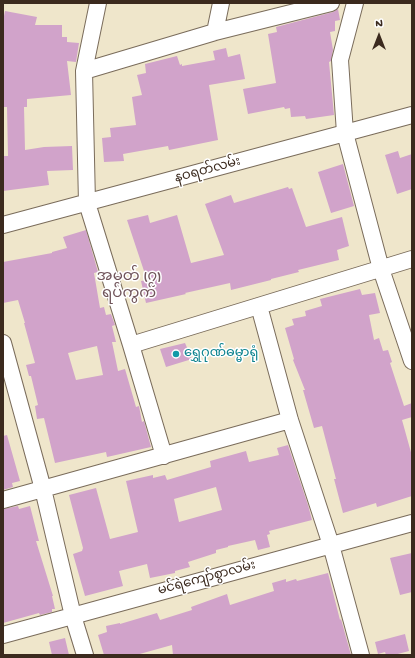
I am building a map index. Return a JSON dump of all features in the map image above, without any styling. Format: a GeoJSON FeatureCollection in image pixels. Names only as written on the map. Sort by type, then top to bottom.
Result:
{"type":"FeatureCollection","features":[{"type":"Feature","properties":{"kind":"street"},"geometry":{"type":"LineString","coordinates":[[98,3],[84,71],[87,203],[164,456]]}},
{"type":"Feature","properties":{"kind":"street"},"geometry":{"type":"LineString","coordinates":[[215,32],[221,3]]}},
{"type":"Feature","properties":{"kind":"street"},"geometry":{"type":"LineString","coordinates":[[84,71],[215,32],[331,3]]}},
{"type":"Feature","properties":{"kind":"street"},"geometry":{"type":"LineString","coordinates":[[355,3],[340,60],[345,133],[381,269],[412,361]]}},
{"type":"Feature","properties":{"kind":"street","name":"နဝရတ်လမ်း"},"geometry":{"type":"LineString","coordinates":[[3,225],[412,115]]}},
{"type":"Feature","properties":{"kind":"street"},"geometry":{"type":"LineString","coordinates":[[131,345],[412,259]]}},
{"type":"Feature","properties":{"kind":"street"},"geometry":{"type":"LineString","coordinates":[[259,306],[290,420],[331,544],[361,655]]}},
{"type":"Feature","properties":{"kind":"street"},"geometry":{"type":"LineString","coordinates":[[3,343],[42,489],[73,616],[85,655]]}},
{"type":"Feature","properties":{"kind":"street"},"geometry":{"type":"LineString","coordinates":[[3,500],[290,420]]}},
{"type":"Feature","properties":{"kind":"street","name":"မင်ရဲကျော်စွာလမ်း"},"geometry":{"type":"LineString","coordinates":[[3,635],[412,523]]}},
{"type":"Feature","properties":{"kind":"building"},"geometry":{"type":"Polygon","coordinates":[[[338,9],[340,20],[335,21],[335,31],[330,32],[333,50],[331,61],[329,62],[334,115],[306,119],[305,116],[291,117],[290,108],[285,109],[284,107],[248,114],[243,89],[276,83],[268,34],[277,32],[276,27],[333,12],[338,9]]]}},
{"type":"Feature","properties":{"kind":"building"},"geometry":{"type":"Polygon","coordinates":[[[5,11],[37,17],[35,25],[62,25],[62,37],[67,37],[67,42],[79,43],[76,62],[67,61],[71,95],[27,99],[27,107],[24,107],[25,150],[44,147],[72,146],[73,170],[47,171],[49,185],[3,191],[3,156],[8,156],[7,107],[3,107],[3,21],[5,11]]]}},
{"type":"Feature","properties":{"kind":"building"},"geometry":{"type":"Polygon","coordinates":[[[226,48],[228,57],[240,54],[245,79],[209,85],[218,140],[169,150],[168,146],[123,154],[124,161],[104,162],[102,138],[111,137],[110,128],[136,125],[132,97],[142,95],[137,75],[146,73],[145,64],[177,56],[180,65],[182,64],[182,66],[215,60],[213,51],[226,48]]]}},
{"type":"Feature","properties":{"kind":"building"},"geometry":{"type":"Polygon","coordinates":[[[398,151],[400,158],[412,154],[412,189],[397,194],[385,155],[398,151]]]}},
{"type":"Feature","properties":{"kind":"building"},"geometry":{"type":"Polygon","coordinates":[[[343,164],[354,206],[331,213],[318,172],[343,164]]]}},
{"type":"Feature","properties":{"kind":"building"},"geometry":{"type":"Polygon","coordinates":[[[288,187],[289,189],[292,188],[306,227],[342,217],[349,246],[337,250],[339,260],[298,270],[299,272],[231,290],[230,283],[146,303],[141,281],[147,280],[127,220],[148,215],[150,223],[177,215],[191,263],[224,255],[205,204],[231,195],[234,203],[288,187]]]}},
{"type":"Feature","properties":{"kind":"building"},"geometry":{"type":"Polygon","coordinates":[[[86,230],[98,272],[94,273],[100,308],[104,307],[106,315],[111,314],[115,325],[112,326],[116,342],[112,342],[118,371],[125,369],[136,407],[139,406],[142,422],[144,421],[151,447],[107,457],[106,452],[55,463],[44,418],[37,419],[35,406],[38,405],[31,376],[29,376],[26,365],[35,363],[18,300],[3,303],[3,262],[52,253],[67,248],[63,237],[86,230]],[[97,346],[68,353],[76,380],[103,375],[97,346]]]}},
{"type":"Feature","properties":{"kind":"building"},"geometry":{"type":"Polygon","coordinates":[[[360,289],[362,295],[375,293],[380,313],[369,315],[374,340],[379,338],[383,351],[388,350],[392,362],[390,363],[404,406],[412,403],[412,417],[402,420],[412,456],[412,496],[377,507],[376,503],[343,513],[322,426],[314,428],[303,390],[305,390],[293,360],[294,359],[285,328],[294,325],[292,319],[306,316],[305,311],[322,306],[320,299],[360,289]]]}},
{"type":"Feature","properties":{"kind":"building","name":"ရွှေဂုဏ်ဓမ္မာရုံ"},"geometry":{"type":"Polygon","coordinates":[[[185,343],[192,359],[166,367],[160,349],[185,343]]]}},
{"type":"Feature","properties":{"kind":"building"},"geometry":{"type":"Polygon","coordinates":[[[7,435],[20,481],[12,483],[13,487],[3,490],[3,436],[7,435]]]}},
{"type":"Feature","properties":{"kind":"building"},"geometry":{"type":"Polygon","coordinates":[[[288,445],[312,520],[269,531],[270,534],[267,535],[270,547],[258,550],[255,540],[228,546],[216,550],[216,553],[188,562],[190,567],[175,571],[175,573],[150,578],[147,564],[119,571],[123,586],[85,596],[73,554],[82,551],[83,548],[69,495],[96,488],[110,539],[138,532],[126,481],[153,475],[153,478],[165,475],[167,480],[211,467],[210,461],[246,451],[249,462],[279,455],[277,448],[288,445]],[[216,487],[174,499],[179,522],[222,510],[216,487]]]}},
{"type":"Feature","properties":{"kind":"building"},"geometry":{"type":"Polygon","coordinates":[[[18,506],[19,509],[30,506],[39,541],[36,541],[53,596],[55,609],[52,609],[52,612],[40,615],[39,613],[3,623],[3,509],[18,506]]]}},
{"type":"Feature","properties":{"kind":"building"},"geometry":{"type":"Polygon","coordinates":[[[412,553],[412,592],[400,595],[390,558],[412,553]]]}},
{"type":"Feature","properties":{"kind":"building"},"geometry":{"type":"Polygon","coordinates":[[[328,573],[351,655],[173,655],[172,645],[136,655],[104,655],[98,635],[107,632],[106,626],[120,624],[157,613],[160,620],[192,610],[191,607],[227,594],[230,605],[274,591],[272,583],[286,579],[286,582],[296,579],[297,581],[328,573]]]}},
{"type":"Feature","properties":{"kind":"building"},"geometry":{"type":"Polygon","coordinates":[[[405,634],[409,651],[394,655],[386,655],[385,652],[378,654],[375,642],[405,634]]]}},
{"type":"Feature","properties":{"kind":"building"},"geometry":{"type":"Polygon","coordinates":[[[65,638],[69,655],[52,655],[49,642],[65,638]]]}},
{"type":"Feature","properties":{"kind":"place","name":"ရွှေဂုဏ်ဓမ္မာရုံ"},"geometry":{"type":"Point","coordinates":[176,354]}},
{"type":"Feature","properties":{"kind":"district","name":"အမှတ် (၇) ရပ်ကွက်"},"geometry":{"type":"Point","coordinates":[129,286]}}]}
